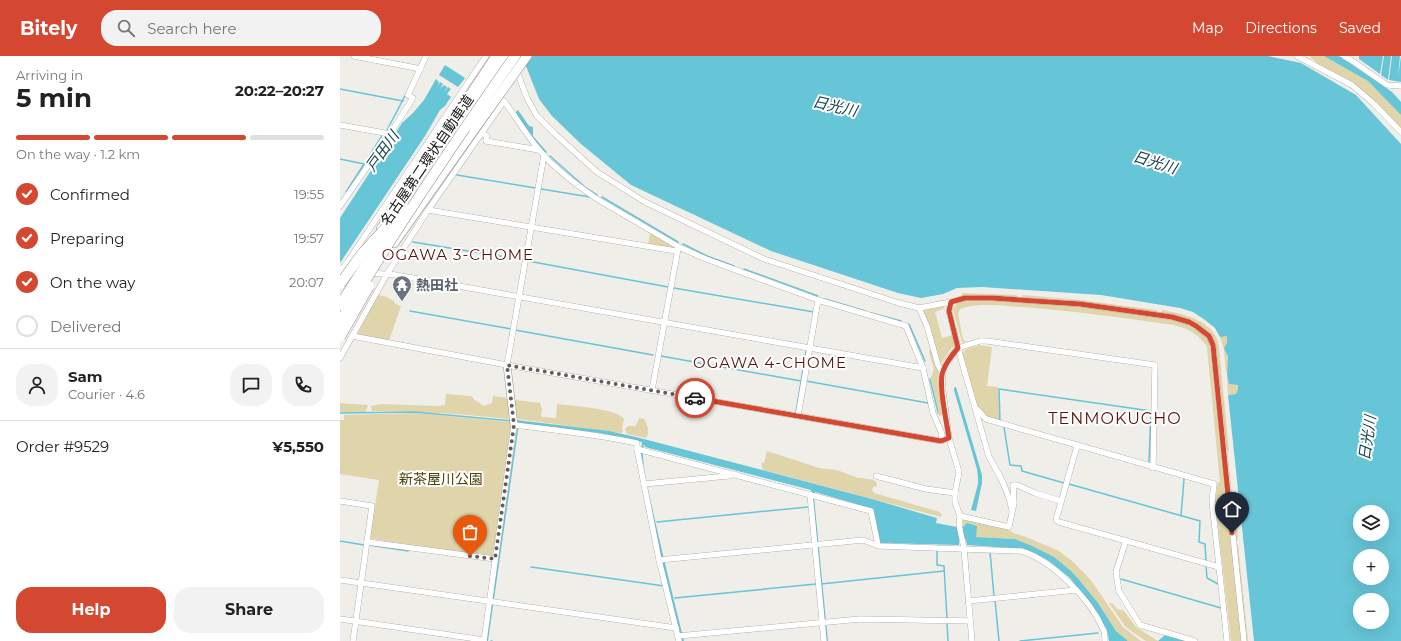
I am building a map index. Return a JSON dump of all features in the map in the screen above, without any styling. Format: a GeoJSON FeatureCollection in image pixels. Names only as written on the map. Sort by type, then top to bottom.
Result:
{"type":"FeatureCollection","features":[{"type":"Feature","properties":{"kind":"highway"},"geometry":{"type":"LineString","coordinates":[[340,290],[496,56]]}},
{"type":"Feature","properties":{"kind":"highway","name":"名古屋第二環状自動車道"},"geometry":{"type":"LineString","coordinates":[[340,305],[505,56]]}},
{"type":"Feature","properties":{"kind":"highway","name":"名古屋第二環状自動車道"},"geometry":{"type":"LineString","coordinates":[[340,322],[375,264],[425,188],[515,56]]}},
{"type":"Feature","properties":{"kind":"highway"},"geometry":{"type":"LineString","coordinates":[[340,328],[373,273],[478,131],[526,56]]}},
{"type":"Feature","properties":{"kind":"highway"},"geometry":{"type":"LineString","coordinates":[[340,338],[391,243],[425,188]]}},
{"type":"Feature","properties":{"kind":"highway"},"geometry":{"type":"LineString","coordinates":[[340,284],[361,256],[404,208]]}},
{"type":"Feature","properties":{"kind":"street"},"geometry":{"type":"LineString","coordinates":[[354,56],[420,69]]}},
{"type":"Feature","properties":{"kind":"street"},"geometry":{"type":"LineString","coordinates":[[340,206],[390,134],[412,98],[408,95],[426,56]]}},
{"type":"Feature","properties":{"kind":"street"},"geometry":{"type":"LineString","coordinates":[[341,270],[486,56]]}},
{"type":"Feature","properties":{"kind":"street"},"geometry":{"type":"LineString","coordinates":[[512,56],[527,98],[538,116],[573,152],[597,172],[657,209],[764,259],[899,303],[919,308],[965,298],[992,298],[1080,304],[1172,317],[1189,322],[1209,336],[1213,345],[1244,641]]}},
{"type":"Feature","properties":{"kind":"street"},"geometry":{"type":"LineString","coordinates":[[1297,56],[1318,66],[1355,88],[1374,104],[1401,132]]}},
{"type":"Feature","properties":{"kind":"street"},"geometry":{"type":"LineString","coordinates":[[1307,56],[1318,66]]}},
{"type":"Feature","properties":{"kind":"street"},"geometry":{"type":"LineString","coordinates":[[1344,56],[1387,85],[1401,86]]}},
{"type":"Feature","properties":{"kind":"street"},"geometry":{"type":"LineString","coordinates":[[340,358],[387,274],[478,131],[504,101],[539,150],[559,170],[585,190],[678,249]]}},
{"type":"Feature","properties":{"kind":"street"},"geometry":{"type":"LineString","coordinates":[[340,125],[390,134]]}},
{"type":"Feature","properties":{"kind":"street"},"geometry":{"type":"LineString","coordinates":[[478,131],[487,136],[486,141],[539,150]]}},
{"type":"Feature","properties":{"kind":"street"},"geometry":{"type":"LineString","coordinates":[[340,619],[484,640],[492,602],[495,559],[516,424],[507,365],[544,155]]}},
{"type":"Feature","properties":{"kind":"street"},"geometry":{"type":"LineString","coordinates":[[340,194],[346,196]]}},
{"type":"Feature","properties":{"kind":"street"},"geometry":{"type":"LineString","coordinates":[[428,210],[678,249],[818,300],[906,326],[923,368],[933,413],[942,434],[941,441]]}},
{"type":"Feature","properties":{"kind":"street"},"geometry":{"type":"LineString","coordinates":[[652,390],[678,249]]}},
{"type":"Feature","properties":{"kind":"street"},"geometry":{"type":"LineString","coordinates":[[341,270],[387,274],[923,368]]}},
{"type":"Feature","properties":{"kind":"street"},"geometry":{"type":"LineString","coordinates":[[798,416],[818,300]]}},
{"type":"Feature","properties":{"kind":"street"},"geometry":{"type":"LineString","coordinates":[[951,302],[949,311],[958,348],[989,457],[999,472],[1010,498],[1012,510]]}},
{"type":"Feature","properties":{"kind":"street"},"geometry":{"type":"LineString","coordinates":[[919,308],[927,326],[938,365],[942,372],[949,438],[958,472],[955,502],[960,516],[959,525],[964,548],[972,641]]}},
{"type":"Feature","properties":{"kind":"street"},"geometry":{"type":"LineString","coordinates":[[352,336],[507,365],[941,441],[949,438]]}},
{"type":"Feature","properties":{"kind":"street"},"geometry":{"type":"LineString","coordinates":[[942,372],[947,361],[958,348],[980,341],[1155,365],[1153,468]]}},
{"type":"Feature","properties":{"kind":"street"},"geometry":{"type":"LineString","coordinates":[[976,408],[986,419],[1153,468],[1214,484],[1212,501],[1227,641]]}},
{"type":"Feature","properties":{"kind":"street"},"geometry":{"type":"LineString","coordinates":[[516,424],[564,430],[637,443],[640,449],[676,628],[680,637],[860,619],[970,621]]}},
{"type":"Feature","properties":{"kind":"street"},"geometry":{"type":"LineString","coordinates":[[1077,446],[1056,520],[1219,567]]}},
{"type":"Feature","properties":{"kind":"street"},"geometry":{"type":"LineString","coordinates":[[640,449],[870,511],[878,545]]}},
{"type":"Feature","properties":{"kind":"street"},"geometry":{"type":"LineString","coordinates":[[646,484],[728,476],[735,474]]}},
{"type":"Feature","properties":{"kind":"street"},"geometry":{"type":"LineString","coordinates":[[876,476],[926,489],[955,493]]}},
{"type":"Feature","properties":{"kind":"street"},"geometry":{"type":"LineString","coordinates":[[960,516],[1009,527],[1014,502],[1013,485],[1017,485],[1035,493],[1061,501]]}},
{"type":"Feature","properties":{"kind":"street"},"geometry":{"type":"LineString","coordinates":[[813,495],[824,622],[824,641]]}},
{"type":"Feature","properties":{"kind":"street"},"geometry":{"type":"LineString","coordinates":[[340,501],[372,506],[353,641]]}},
{"type":"Feature","properties":{"kind":"street"},"geometry":{"type":"LineString","coordinates":[[662,560],[863,540],[878,545],[1021,551],[1045,562],[1058,572],[1076,590],[1092,610],[1104,630],[1105,641]]}},
{"type":"Feature","properties":{"kind":"street"},"geometry":{"type":"LineString","coordinates":[[1126,540],[1116,572],[1119,591],[1140,625],[1195,641]]}},
{"type":"Feature","properties":{"kind":"street"},"geometry":{"type":"LineString","coordinates":[[367,542],[495,559]]}},
{"type":"Feature","properties":{"kind":"street"},"geometry":{"type":"LineString","coordinates":[[340,580],[676,628]]}},
{"type":"Feature","properties":{"kind":"street"},"geometry":{"type":"LineString","coordinates":[[968,601],[1076,590]]}},
{"type":"Feature","properties":{"kind":"green space"},"geometry":{"type":"Polygon","coordinates":[[[1309,56],[1324,56],[1368,81],[1401,115],[1401,129],[1375,103],[1318,64],[1309,56]]]}},
{"type":"Feature","properties":{"kind":"green space"},"geometry":{"type":"Polygon","coordinates":[[[650,233],[674,247],[673,249],[648,245],[650,233]]]}},
{"type":"Feature","properties":{"kind":"green space"},"geometry":{"type":"Polygon","coordinates":[[[962,293],[1017,295],[1017,297],[962,296],[962,293]]]}},
{"type":"Feature","properties":{"kind":"green space"},"geometry":{"type":"Polygon","coordinates":[[[378,295],[387,297],[394,301],[394,303],[401,306],[389,341],[357,335],[378,295]]]}},
{"type":"Feature","properties":{"kind":"green space"},"geometry":{"type":"Polygon","coordinates":[[[1022,295],[1072,299],[1157,310],[1156,313],[1071,300],[1022,297],[1022,295]]]}},
{"type":"Feature","properties":{"kind":"green space"},"geometry":{"type":"Polygon","coordinates":[[[970,300],[993,300],[1079,306],[1169,319],[1187,324],[1204,335],[1209,341],[1242,641],[1231,641],[1215,501],[1218,482],[1220,483],[1207,347],[1204,342],[1193,333],[1174,325],[1118,317],[991,305],[960,309],[958,314],[963,339],[966,342],[962,342],[953,310],[955,306],[964,301],[970,300]]]}},
{"type":"Feature","properties":{"kind":"green space"},"geometry":{"type":"Polygon","coordinates":[[[942,306],[945,308],[935,312],[942,338],[953,335],[956,344],[941,363],[939,363],[923,310],[942,306]]]}},
{"type":"Feature","properties":{"kind":"green space"},"geometry":{"type":"Polygon","coordinates":[[[1162,310],[1198,320],[1211,329],[1216,336],[1219,347],[1229,451],[1226,451],[1212,336],[1201,326],[1183,318],[1161,313],[1162,310]]]}},
{"type":"Feature","properties":{"kind":"green space"},"geometry":{"type":"Polygon","coordinates":[[[1227,335],[1227,343],[1224,348],[1228,360],[1226,373],[1224,350],[1220,337],[1227,335]]]}},
{"type":"Feature","properties":{"kind":"green space"},"geometry":{"type":"Polygon","coordinates":[[[980,345],[992,347],[987,386],[998,387],[1000,422],[988,418],[978,408],[962,353],[968,349],[980,345]]]}},
{"type":"Feature","properties":{"kind":"green space"},"geometry":{"type":"Polygon","coordinates":[[[930,350],[940,376],[943,412],[940,416],[937,413],[939,412],[931,378],[934,369],[929,352],[930,350]]]}},
{"type":"Feature","properties":{"kind":"green space"},"geometry":{"type":"Polygon","coordinates":[[[1227,375],[1229,384],[1238,385],[1236,394],[1228,395],[1227,375]]]}},
{"type":"Feature","properties":{"kind":"green space"},"geometry":{"type":"Polygon","coordinates":[[[446,394],[471,396],[484,406],[492,403],[493,396],[508,398],[509,419],[441,413],[372,411],[371,406],[382,404],[445,405],[446,394]]]}},
{"type":"Feature","properties":{"kind":"green space"},"geometry":{"type":"Polygon","coordinates":[[[515,400],[540,403],[542,409],[541,416],[543,417],[556,418],[557,404],[593,408],[612,412],[624,419],[622,428],[623,431],[621,433],[518,419],[515,400]]]}},
{"type":"Feature","properties":{"kind":"green space"},"geometry":{"type":"Polygon","coordinates":[[[340,403],[368,406],[365,412],[340,412],[340,403]]]}},
{"type":"Feature","properties":{"kind":"green space","name":"新茶屋川公園"},"geometry":{"type":"Polygon","coordinates":[[[416,413],[511,422],[493,556],[491,557],[370,538],[379,480],[340,474],[340,420],[344,420],[344,415],[416,413]]]}},
{"type":"Feature","properties":{"kind":"green space"},"geometry":{"type":"Polygon","coordinates":[[[639,418],[644,419],[647,426],[648,433],[646,438],[627,434],[625,429],[628,426],[636,426],[639,418]]]}},
{"type":"Feature","properties":{"kind":"green space"},"geometry":{"type":"Polygon","coordinates":[[[767,451],[819,468],[837,470],[858,478],[874,480],[877,486],[873,487],[872,490],[874,493],[940,512],[942,515],[941,517],[763,470],[761,463],[764,463],[767,451]]]}},
{"type":"Feature","properties":{"kind":"green space"},"geometry":{"type":"Polygon","coordinates":[[[1231,496],[1234,498],[1238,539],[1235,540],[1231,496]]]}},
{"type":"Feature","properties":{"kind":"green space"},"geometry":{"type":"Polygon","coordinates":[[[963,518],[1009,530],[1013,533],[1059,551],[1072,561],[1090,579],[1123,627],[1141,641],[1128,641],[1116,631],[1098,603],[1080,581],[1015,539],[976,537],[968,524],[963,528],[963,518]]]}},
{"type":"Feature","properties":{"kind":"green space"},"geometry":{"type":"Polygon","coordinates":[[[1236,544],[1238,544],[1248,641],[1246,641],[1236,544]]]}},
{"type":"Feature","properties":{"kind":"green space"},"geometry":{"type":"Polygon","coordinates":[[[1109,603],[1113,604],[1117,609],[1124,611],[1136,627],[1158,641],[1146,641],[1131,631],[1125,626],[1109,603]]]}},
{"type":"Feature","properties":{"kind":"water","name":"日光川"},"geometry":{"type":"Polygon","coordinates":[[[522,56],[1268,56],[1301,63],[1356,95],[1401,144],[1401,641],[1254,641],[1228,395],[1236,394],[1238,385],[1229,384],[1227,375],[1228,357],[1224,348],[1227,343],[1227,336],[1220,337],[1215,328],[1193,312],[1180,308],[1101,295],[982,287],[957,288],[943,294],[921,298],[898,293],[771,251],[631,185],[581,144],[552,116],[539,99],[522,56]]]}},
{"type":"Feature","properties":{"kind":"water"},"geometry":{"type":"Polygon","coordinates":[[[1324,56],[1341,57],[1392,92],[1401,102],[1401,115],[1368,81],[1324,56]]]}},
{"type":"Feature","properties":{"kind":"water"},"geometry":{"type":"Polygon","coordinates":[[[1359,56],[1383,56],[1380,74],[1359,59],[1359,56]]]}},
{"type":"Feature","properties":{"kind":"water"},"geometry":{"type":"Polygon","coordinates":[[[1384,56],[1391,56],[1388,80],[1381,75],[1384,56]]]}},
{"type":"Feature","properties":{"kind":"water"},"geometry":{"type":"Polygon","coordinates":[[[1392,56],[1400,56],[1398,78],[1401,56],[1401,82],[1389,80],[1392,56]]]}},
{"type":"Feature","properties":{"kind":"water"},"geometry":{"type":"Polygon","coordinates":[[[445,65],[465,78],[458,87],[439,75],[445,65]]]}},
{"type":"Feature","properties":{"kind":"water"},"geometry":{"type":"Polygon","coordinates":[[[436,79],[439,82],[437,87],[440,82],[443,84],[440,89],[444,85],[447,87],[444,92],[448,87],[451,89],[447,94],[451,97],[445,106],[440,110],[425,136],[340,263],[340,218],[402,123],[424,100],[436,79]]]}},
{"type":"Feature","properties":{"kind":"water"},"geometry":{"type":"Polygon","coordinates":[[[518,110],[529,126],[533,127],[533,136],[547,152],[546,153],[533,139],[515,113],[518,110]]]}},
{"type":"Feature","properties":{"kind":"water"},"geometry":{"type":"Polygon","coordinates":[[[956,387],[982,475],[982,483],[976,511],[971,510],[978,484],[977,469],[954,390],[956,387]]]}},
{"type":"Feature","properties":{"kind":"water"},"geometry":{"type":"Polygon","coordinates":[[[516,420],[609,431],[640,438],[872,499],[937,518],[936,523],[962,528],[967,523],[977,526],[976,537],[1015,539],[1054,557],[1071,571],[1098,603],[1116,631],[1128,641],[1109,641],[1107,630],[1094,608],[1070,578],[1049,561],[1025,549],[967,545],[966,539],[959,540],[959,545],[880,543],[873,509],[815,492],[814,497],[828,641],[826,641],[811,490],[645,447],[644,444],[643,458],[644,471],[641,453],[642,442],[600,433],[519,424],[488,641],[486,641],[517,428],[516,420]]]}},
{"type":"Feature","properties":{"kind":"water"},"geometry":{"type":"Polygon","coordinates":[[[647,485],[660,541],[684,641],[681,641],[661,558],[647,485]]]}},
{"type":"Feature","properties":{"kind":"water"},"geometry":{"type":"Polygon","coordinates":[[[1165,635],[1186,641],[1158,641],[1165,635]]]}},
{"type":"Feature","properties":{"kind":"waterway"},"geometry":{"type":"LineString","coordinates":[[340,89],[403,101]]}},
{"type":"Feature","properties":{"kind":"waterway","name":"戸田川"},"geometry":{"type":"LineString","coordinates":[[387,130],[406,94]]}},
{"type":"Feature","properties":{"kind":"waterway","name":"戸田川"},"geometry":{"type":"LineString","coordinates":[[346,192],[382,136]]}},
{"type":"Feature","properties":{"kind":"waterway"},"geometry":{"type":"LineString","coordinates":[[550,156],[586,188],[597,195]]}},
{"type":"Feature","properties":{"kind":"waterway","name":"戸田川"},"geometry":{"type":"LineString","coordinates":[[340,159],[364,164]]}},
{"type":"Feature","properties":{"kind":"waterway"},"geometry":{"type":"LineString","coordinates":[[457,175],[536,188]]}},
{"type":"Feature","properties":{"kind":"waterway"},"geometry":{"type":"LineString","coordinates":[[541,189],[590,197]]}},
{"type":"Feature","properties":{"kind":"waterway"},"geometry":{"type":"LineString","coordinates":[[602,197],[678,242]]}},
{"type":"Feature","properties":{"kind":"waterway"},"geometry":{"type":"LineString","coordinates":[[413,242],[523,260]]}},
{"type":"Feature","properties":{"kind":"waterway"},"geometry":{"type":"LineString","coordinates":[[683,244],[707,256],[734,266]]}},
{"type":"Feature","properties":{"kind":"waterway"},"geometry":{"type":"LineString","coordinates":[[528,261],[668,287]]}},
{"type":"Feature","properties":{"kind":"waterway"},"geometry":{"type":"LineString","coordinates":[[744,269],[818,296]]}},
{"type":"Feature","properties":{"kind":"waterway"},"geometry":{"type":"LineString","coordinates":[[674,288],[814,312]]}},
{"type":"Feature","properties":{"kind":"waterway"},"geometry":{"type":"LineString","coordinates":[[825,299],[865,311]]}},
{"type":"Feature","properties":{"kind":"waterway"},"geometry":{"type":"LineString","coordinates":[[410,311],[511,329]]}},
{"type":"Feature","properties":{"kind":"waterway"},"geometry":{"type":"LineString","coordinates":[[871,313],[901,321]]}},
{"type":"Feature","properties":{"kind":"waterway"},"geometry":{"type":"LineString","coordinates":[[909,324],[925,361]]}},
{"type":"Feature","properties":{"kind":"waterway"},"geometry":{"type":"LineString","coordinates":[[515,330],[653,355]]}},
{"type":"Feature","properties":{"kind":"waterway"},"geometry":{"type":"LineString","coordinates":[[796,412],[806,351]]}},
{"type":"Feature","properties":{"kind":"waterway"},"geometry":{"type":"LineString","coordinates":[[661,356],[801,381]]}},
{"type":"Feature","properties":{"kind":"waterway"},"geometry":{"type":"LineString","coordinates":[[930,379],[938,412]]}},
{"type":"Feature","properties":{"kind":"waterway"},"geometry":{"type":"LineString","coordinates":[[806,381],[928,403]]}},
{"type":"Feature","properties":{"kind":"waterway"},"geometry":{"type":"LineString","coordinates":[[1000,421],[999,389],[1151,411],[1149,462]]}},
{"type":"Feature","properties":{"kind":"waterway"},"geometry":{"type":"LineString","coordinates":[[340,413],[414,412],[512,421]]}},
{"type":"Feature","properties":{"kind":"waterway"},"geometry":{"type":"LineString","coordinates":[[1004,427],[1010,465],[1021,466],[1022,471],[1064,483]]}},
{"type":"Feature","properties":{"kind":"waterway"},"geometry":{"type":"LineString","coordinates":[[1181,516],[1184,479]]}},
{"type":"Feature","properties":{"kind":"waterway"},"geometry":{"type":"LineString","coordinates":[[1069,484],[1200,521],[1199,542],[1205,544],[1206,561]]}},
{"type":"Feature","properties":{"kind":"waterway"},"geometry":{"type":"LineString","coordinates":[[657,522],[808,507]]}},
{"type":"Feature","properties":{"kind":"waterway"},"geometry":{"type":"LineString","coordinates":[[340,541],[364,545]]}},
{"type":"Feature","properties":{"kind":"waterway"},"geometry":{"type":"LineString","coordinates":[[369,545],[408,551]]}},
{"type":"Feature","properties":{"kind":"waterway"},"geometry":{"type":"LineString","coordinates":[[937,551],[937,565],[944,566],[947,619]]}},
{"type":"Feature","properties":{"kind":"waterway"},"geometry":{"type":"LineString","coordinates":[[990,552],[994,596]]}},
{"type":"Feature","properties":{"kind":"waterway"},"geometry":{"type":"LineString","coordinates":[[1206,566],[1207,578],[1218,584]]}},
{"type":"Feature","properties":{"kind":"waterway"},"geometry":{"type":"LineString","coordinates":[[531,567],[664,586]]}},
{"type":"Feature","properties":{"kind":"waterway"},"geometry":{"type":"LineString","coordinates":[[821,584],[944,571]]}},
{"type":"Feature","properties":{"kind":"waterway"},"geometry":{"type":"LineString","coordinates":[[1121,579],[1221,608]]}},
{"type":"Feature","properties":{"kind":"waterway"},"geometry":{"type":"LineString","coordinates":[[675,598],[816,584]]}},
{"type":"Feature","properties":{"kind":"waterway"},"geometry":{"type":"LineString","coordinates":[[995,600],[999,641]]}},
{"type":"Feature","properties":{"kind":"waterway"},"geometry":{"type":"LineString","coordinates":[[947,623],[948,641]]}},
{"type":"Feature","properties":{"kind":"waterway"},"geometry":{"type":"LineString","coordinates":[[1020,641],[1098,633]]}},
{"type":"Feature","properties":{"kind":"way so far"},"geometry":{"type":"LineString","coordinates":[[470,556],[495,559],[514,425],[507,365],[695,398]]}},
{"type":"Feature","properties":{"kind":"place","name":"熱田社"},"geometry":{"type":"Point","coordinates":[402,302]}},
{"type":"Feature","properties":{"kind":"district","name":"OGAWA 3-CHOME"},"geometry":{"type":"Point","coordinates":[458,254]}},
{"type":"Feature","properties":{"kind":"district","name":"OGAWA 4-CHOME"},"geometry":{"type":"Point","coordinates":[770,362]}},
{"type":"Feature","properties":{"kind":"district","name":"TENMOKUCHO"},"geometry":{"type":"Point","coordinates":[1115,418]}},
{"type":"Feature","properties":{"kind":"route"},"geometry":{"type":"LineString","coordinates":[[695,398],[941,441],[949,438],[942,372],[947,361],[958,348],[949,311],[951,302],[965,298],[992,298],[1080,304],[1172,317],[1189,322],[1196,326],[1209,336],[1213,345],[1232,533]]}}]}
